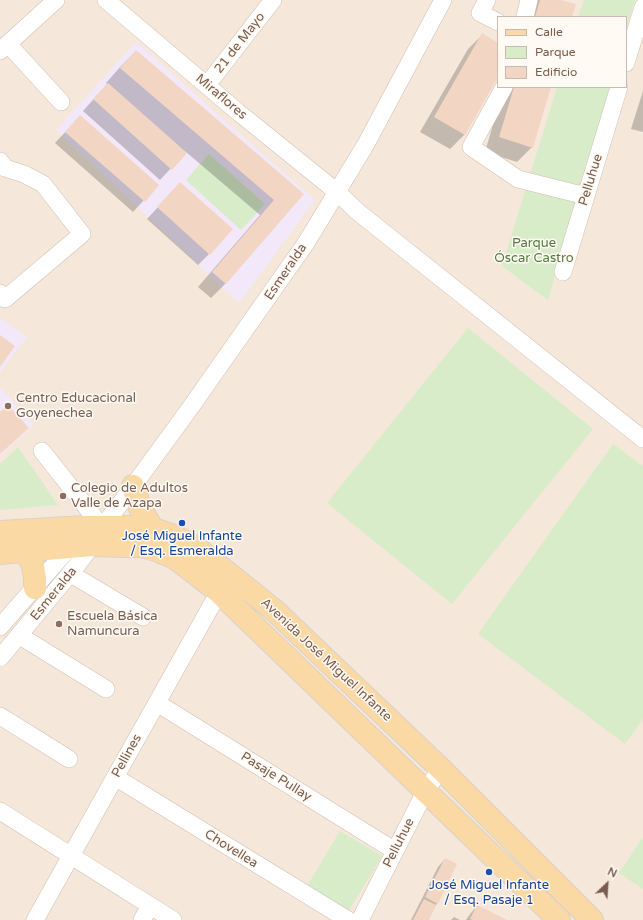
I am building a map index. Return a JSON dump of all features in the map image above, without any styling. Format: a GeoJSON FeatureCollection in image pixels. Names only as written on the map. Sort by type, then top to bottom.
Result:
{"type":"FeatureCollection","features":[{"type":"Feature","properties":{"kind":"main road"},"geometry":{"type":"LineString","coordinates":[[133,486],[140,508],[153,529]]}},
{"type":"Feature","properties":{"kind":"main road","name":"Avenida José Miguel Infante"},"geometry":{"type":"LineString","coordinates":[[0,553],[69,548],[97,536],[130,527],[153,529],[187,542],[202,552],[274,610],[441,769],[592,920]]}},
{"type":"Feature","properties":{"kind":"main road","name":"Avenida José Miguel Infante"},"geometry":{"type":"LineString","coordinates":[[0,532],[97,536],[156,550],[171,556],[184,564],[219,592],[426,790],[559,920]]}},
{"type":"Feature","properties":{"kind":"main road"},"geometry":{"type":"LineString","coordinates":[[26,551],[33,566],[35,588]]}},
{"type":"Feature","properties":{"kind":"street"},"geometry":{"type":"LineString","coordinates":[[56,0],[4,47],[61,102]]}},
{"type":"Feature","properties":{"kind":"street","name":"Miraflores"},"geometry":{"type":"LineString","coordinates":[[106,0],[337,192],[358,212],[643,439]]}},
{"type":"Feature","properties":{"kind":"street","name":"21 de Mayo"},"geometry":{"type":"LineString","coordinates":[[207,85],[273,0]]}},
{"type":"Feature","properties":{"kind":"street","name":"Esmeralda"},"geometry":{"type":"LineString","coordinates":[[0,658],[71,574],[238,341],[306,243],[366,144],[443,0]]}},
{"type":"Feature","properties":{"kind":"street"},"geometry":{"type":"LineString","coordinates":[[487,0],[480,13],[497,22]]}},
{"type":"Feature","properties":{"kind":"street"},"geometry":{"type":"LineString","coordinates":[[525,16],[529,0]]}},
{"type":"Feature","properties":{"kind":"street"},"geometry":{"type":"LineString","coordinates":[[631,0],[643,3]]}},
{"type":"Feature","properties":{"kind":"street"},"geometry":{"type":"LineString","coordinates":[[627,60],[643,7]]}},
{"type":"Feature","properties":{"kind":"street"},"geometry":{"type":"LineString","coordinates":[[503,88],[471,147],[518,179],[586,196]]}},
{"type":"Feature","properties":{"kind":"street","name":"Pelluhue"},"geometry":{"type":"LineString","coordinates":[[563,272],[619,88]]}},
{"type":"Feature","properties":{"kind":"street"},"geometry":{"type":"LineString","coordinates":[[0,161],[5,168],[24,174],[43,184],[82,234],[3,296]]}},
{"type":"Feature","properties":{"kind":"street"},"geometry":{"type":"LineString","coordinates":[[42,451],[97,536]]}},
{"type":"Feature","properties":{"kind":"street","name":"Esmeralda"},"geometry":{"type":"LineString","coordinates":[[0,628],[69,548]]}},
{"type":"Feature","properties":{"kind":"street"},"geometry":{"type":"LineString","coordinates":[[71,574],[143,617]]}},
{"type":"Feature","properties":{"kind":"street","name":"Pellines"},"geometry":{"type":"LineString","coordinates":[[35,920],[219,592]]}},
{"type":"Feature","properties":{"kind":"street"},"geometry":{"type":"LineString","coordinates":[[20,636],[106,689]]}},
{"type":"Feature","properties":{"kind":"street","name":"Pasaje Pullay"},"geometry":{"type":"LineString","coordinates":[[157,703],[395,851]]}},
{"type":"Feature","properties":{"kind":"street"},"geometry":{"type":"LineString","coordinates":[[0,716],[69,759]]}},
{"type":"Feature","properties":{"kind":"street","name":"Pelluhue"},"geometry":{"type":"LineString","coordinates":[[360,920],[426,790],[441,769]]}},
{"type":"Feature","properties":{"kind":"street","name":"Chovellea"},"geometry":{"type":"LineString","coordinates":[[115,777],[348,920]]}},
{"type":"Feature","properties":{"kind":"street"},"geometry":{"type":"LineString","coordinates":[[0,811],[71,856],[146,913],[174,920]]}},
{"type":"Feature","properties":{"kind":"shaded area"},"geometry":{"type":"Polygon","coordinates":[[[0,0],[643,0],[643,920],[0,920],[0,0]]]}},
{"type":"Feature","properties":{"kind":"shaded area"},"geometry":{"type":"Polygon","coordinates":[[[136,42],[315,200],[239,303],[56,130],[136,42]]]}},
{"type":"Feature","properties":{"kind":"shaded area","name":"Centro Educacional Goyenechea"},"geometry":{"type":"Polygon","coordinates":[[[0,318],[27,337],[0,372],[0,318]]]}},
{"type":"Feature","properties":{"kind":"shaded area","name":"Centro Educacional Goyenechea"},"geometry":{"type":"Polygon","coordinates":[[[0,387],[34,425],[0,456],[0,387]]]}},
{"type":"Feature","properties":{"kind":"green space"},"geometry":{"type":"Polygon","coordinates":[[[584,0],[635,0],[627,27],[627,16],[578,16],[584,0]]]}},
{"type":"Feature","properties":{"kind":"green space","name":"Parque Óscar Castro"},"geometry":{"type":"Polygon","coordinates":[[[557,88],[610,88],[548,300],[502,266],[557,88]]]}},
{"type":"Feature","properties":{"kind":"green space"},"geometry":{"type":"Polygon","coordinates":[[[209,154],[265,204],[241,230],[186,180],[209,154]]]}},
{"type":"Feature","properties":{"kind":"green space"},"geometry":{"type":"Polygon","coordinates":[[[468,328],[593,429],[452,604],[327,503],[468,328]]]}},
{"type":"Feature","properties":{"kind":"green space"},"geometry":{"type":"Polygon","coordinates":[[[613,444],[643,466],[643,719],[625,744],[478,634],[613,444]]]}},
{"type":"Feature","properties":{"kind":"green space"},"geometry":{"type":"Polygon","coordinates":[[[18,447],[58,505],[0,510],[0,464],[18,447]]]}},
{"type":"Feature","properties":{"kind":"green space"},"geometry":{"type":"Polygon","coordinates":[[[340,831],[382,856],[348,912],[306,888],[340,831]]]}},
{"type":"Feature","properties":{"kind":"green space"},"geometry":{"type":"Polygon","coordinates":[[[643,837],[643,889],[619,873],[643,837]]]}},
{"type":"Feature","properties":{"kind":"building"},"geometry":{"type":"Polygon","coordinates":[[[540,0],[561,0],[576,4],[572,16],[535,16],[540,0]]]}},
{"type":"Feature","properties":{"kind":"building"},"geometry":{"type":"Polygon","coordinates":[[[482,33],[497,42],[497,79],[465,135],[434,117],[482,33]]]}},
{"type":"Feature","properties":{"kind":"building"},"geometry":{"type":"Polygon","coordinates":[[[136,50],[304,194],[226,284],[212,272],[274,200],[120,68],[136,50]]]}},
{"type":"Feature","properties":{"kind":"building"},"geometry":{"type":"Polygon","coordinates":[[[108,83],[187,153],[172,170],[93,99],[108,83]]]}},
{"type":"Feature","properties":{"kind":"building"},"geometry":{"type":"Polygon","coordinates":[[[514,88],[551,88],[533,148],[499,137],[514,88]]]}},
{"type":"Feature","properties":{"kind":"building"},"geometry":{"type":"Polygon","coordinates":[[[80,115],[159,185],[145,202],[65,132],[80,115]]]}},
{"type":"Feature","properties":{"kind":"building"},"geometry":{"type":"Polygon","coordinates":[[[180,182],[233,229],[210,255],[157,207],[180,182]]]}},
{"type":"Feature","properties":{"kind":"building"},"geometry":{"type":"Polygon","coordinates":[[[0,335],[15,346],[0,367],[0,335]]]}},
{"type":"Feature","properties":{"kind":"building","name":"Centro Educacional Goyenechea"},"geometry":{"type":"Polygon","coordinates":[[[8,405],[29,428],[0,454],[0,412],[8,405]]]}},
{"type":"Feature","properties":{"kind":"building"},"geometry":{"type":"Polygon","coordinates":[[[445,858],[457,864],[438,904],[425,897],[445,858]]]}},
{"type":"Feature","properties":{"kind":"building"},"geometry":{"type":"Polygon","coordinates":[[[424,899],[436,905],[429,920],[413,920],[424,899]]]}},
{"type":"Feature","properties":{"kind":"building"},"geometry":{"type":"Polygon","coordinates":[[[477,905],[507,920],[470,919],[477,905]]]}},
{"type":"Feature","properties":{"kind":"place","name":"Centro Educacional Goyenechea"},"geometry":{"type":"Point","coordinates":[8,406]}},
{"type":"Feature","properties":{"kind":"place","name":"Colegio de Adultos Valle de Azapa"},"geometry":{"type":"Point","coordinates":[63,496]}},
{"type":"Feature","properties":{"kind":"place","name":"José Miguel Infante / Esq. Esmeralda"},"geometry":{"type":"Point","coordinates":[182,523]}},
{"type":"Feature","properties":{"kind":"place","name":"Escuela Básica Namuncura"},"geometry":{"type":"Point","coordinates":[59,624]}},
{"type":"Feature","properties":{"kind":"place","name":"José Miguel Infante / Esq. Pasaje 1"},"geometry":{"type":"Point","coordinates":[489,872]}}]}
